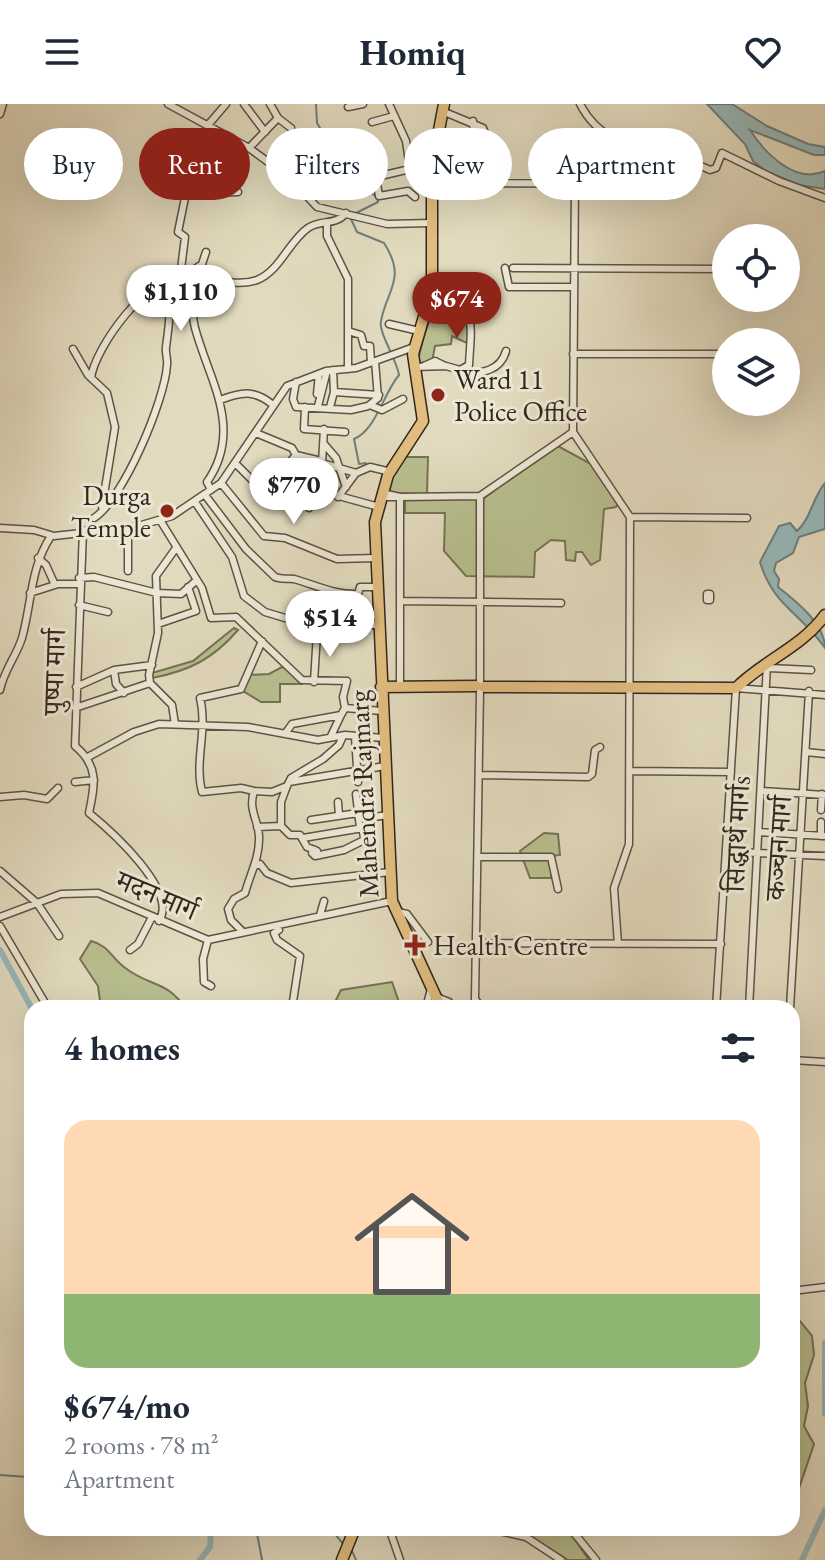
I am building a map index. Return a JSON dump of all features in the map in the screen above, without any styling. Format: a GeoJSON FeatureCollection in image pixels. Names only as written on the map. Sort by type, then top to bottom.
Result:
{"type":"FeatureCollection","features":[{"type":"Feature","properties":{"kind":"highway","name":"Mahendra Rajmarg"},"geometry":{"type":"LineString","coordinates":[[440,128],[443,107]]}},
{"type":"Feature","properties":{"kind":"highway","name":"Mahendra Rajmarg"},"geometry":{"type":"LineString","coordinates":[[432,200],[432,289],[414,347],[419,366],[423,421],[391,472],[375,522],[392,901],[437,1000]]}},
{"type":"Feature","properties":{"kind":"highway"},"geometry":{"type":"LineString","coordinates":[[381,687],[736,688],[810,635],[822,618]]}},
{"type":"Feature","properties":{"kind":"highway"},"geometry":{"type":"LineString","coordinates":[[343,1558],[352,1536]]}},
{"type":"Feature","properties":{"kind":"street"},"geometry":{"type":"LineString","coordinates":[[0,114],[3,104]]}},
{"type":"Feature","properties":{"kind":"street"},"geometry":{"type":"LineString","coordinates":[[208,125],[226,104]]}},
{"type":"Feature","properties":{"kind":"street"},"geometry":{"type":"LineString","coordinates":[[244,104],[265,132]]}},
{"type":"Feature","properties":{"kind":"street"},"geometry":{"type":"LineString","coordinates":[[270,104],[278,118],[291,128]]}},
{"type":"Feature","properties":{"kind":"street"},"geometry":{"type":"LineString","coordinates":[[348,107],[363,104]]}},
{"type":"Feature","properties":{"kind":"street"},"geometry":{"type":"LineString","coordinates":[[389,104],[404,137]]}},
{"type":"Feature","properties":{"kind":"street"},"geometry":{"type":"LineString","coordinates":[[580,104],[591,125],[597,128]]}},
{"type":"Feature","properties":{"kind":"street"},"geometry":{"type":"LineString","coordinates":[[173,105],[213,128]]}},
{"type":"Feature","properties":{"kind":"street"},"geometry":{"type":"LineString","coordinates":[[443,107],[483,128]]}},
{"type":"Feature","properties":{"kind":"street"},"geometry":{"type":"LineString","coordinates":[[372,122],[394,116]]}},
{"type":"Feature","properties":{"kind":"street"},"geometry":{"type":"LineString","coordinates":[[250,147],[278,118]]}},
{"type":"Feature","properties":{"kind":"street"},"geometry":{"type":"LineString","coordinates":[[473,121],[474,128]]}},
{"type":"Feature","properties":{"kind":"street"},"geometry":{"type":"LineString","coordinates":[[250,149],[290,178],[317,207],[387,224],[432,223]]}},
{"type":"Feature","properties":{"kind":"street"},"geometry":{"type":"LineString","coordinates":[[703,167],[716,168],[722,153],[797,189],[825,198]]}},
{"type":"Feature","properties":{"kind":"street"},"geometry":{"type":"LineString","coordinates":[[404,170],[376,177],[376,180],[379,196],[404,192]]}},
{"type":"Feature","properties":{"kind":"street"},"geometry":{"type":"LineString","coordinates":[[185,200],[178,232],[185,237],[181,269],[191,282],[193,318],[220,400],[221,462],[207,482],[208,493],[246,549],[278,579],[292,578],[317,589],[345,594],[358,594],[360,587],[377,587]]}},
{"type":"Feature","properties":{"kind":"street"},"geometry":{"type":"LineString","coordinates":[[575,200],[573,432],[630,517],[629,844],[614,888],[618,944]]}},
{"type":"Feature","properties":{"kind":"street"},"geometry":{"type":"LineString","coordinates":[[186,275],[234,284],[258,279],[275,266],[304,231],[316,223],[327,223],[347,213]]}},
{"type":"Feature","properties":{"kind":"street"},"geometry":{"type":"LineString","coordinates":[[327,223],[327,236],[348,279],[348,369]]}},
{"type":"Feature","properties":{"kind":"street"},"geometry":{"type":"LineString","coordinates":[[91,378],[99,355],[134,302],[146,290],[186,275],[202,264],[206,252]]}},
{"type":"Feature","properties":{"kind":"street"},"geometry":{"type":"LineString","coordinates":[[574,287],[509,287],[509,268],[712,269]]}},
{"type":"Feature","properties":{"kind":"street"},"geometry":{"type":"LineString","coordinates":[[85,530],[126,477],[152,419],[167,367],[165,350],[171,324],[170,280]]}},
{"type":"Feature","properties":{"kind":"street"},"geometry":{"type":"LineString","coordinates":[[432,289],[458,300],[468,316],[474,337],[469,365],[464,370]]}},
{"type":"Feature","properties":{"kind":"street"},"geometry":{"type":"LineString","coordinates":[[389,324],[419,331]]}},
{"type":"Feature","properties":{"kind":"street"},"geometry":{"type":"LineString","coordinates":[[348,331],[361,335],[364,346],[370,346],[379,395],[374,408]]}},
{"type":"Feature","properties":{"kind":"street"},"geometry":{"type":"LineString","coordinates":[[0,527],[26,529],[51,536],[160,520],[195,502],[221,483],[287,386],[330,370],[348,369],[414,347]]}},
{"type":"Feature","properties":{"kind":"street"},"geometry":{"type":"LineString","coordinates":[[73,349],[91,378],[107,393],[116,434],[103,486],[104,504],[94,518]]}},
{"type":"Feature","properties":{"kind":"street"},"geometry":{"type":"LineString","coordinates":[[419,366],[490,370],[501,363],[506,351]]}},
{"type":"Feature","properties":{"kind":"street"},"geometry":{"type":"LineString","coordinates":[[573,354],[712,354]]}},
{"type":"Feature","properties":{"kind":"street"},"geometry":{"type":"LineString","coordinates":[[330,370],[334,392],[330,407]]}},
{"type":"Feature","properties":{"kind":"street"},"geometry":{"type":"LineString","coordinates":[[318,406],[330,370]]}},
{"type":"Feature","properties":{"kind":"street"},"geometry":{"type":"LineString","coordinates":[[317,394],[319,374]]}},
{"type":"Feature","properties":{"kind":"street"},"geometry":{"type":"LineString","coordinates":[[296,382],[294,405],[305,407],[351,410],[374,408],[403,399]]}},
{"type":"Feature","properties":{"kind":"street"},"geometry":{"type":"LineString","coordinates":[[220,400],[251,392],[260,394],[273,405]]}},
{"type":"Feature","properties":{"kind":"street"},"geometry":{"type":"LineString","coordinates":[[334,392],[379,395]]}},
{"type":"Feature","properties":{"kind":"street"},"geometry":{"type":"LineString","coordinates":[[305,407],[304,429],[345,432]]}},
{"type":"Feature","properties":{"kind":"street"},"geometry":{"type":"LineString","coordinates":[[309,508],[317,490],[324,429]]}},
{"type":"Feature","properties":{"kind":"street"},"geometry":{"type":"LineString","coordinates":[[317,490],[338,497],[381,499],[480,496],[573,432]]}},
{"type":"Feature","properties":{"kind":"street"},"geometry":{"type":"LineString","coordinates":[[256,433],[292,448],[296,455],[356,473]]}},
{"type":"Feature","properties":{"kind":"street"},"geometry":{"type":"LineString","coordinates":[[324,444],[341,469],[346,487]]}},
{"type":"Feature","properties":{"kind":"street"},"geometry":{"type":"LineString","coordinates":[[236,464],[273,501],[278,501],[285,490],[290,462],[296,455]]}},
{"type":"Feature","properties":{"kind":"street"},"geometry":{"type":"LineString","coordinates":[[338,497],[356,473],[370,467],[391,472]]}},
{"type":"Feature","properties":{"kind":"street"},"geometry":{"type":"LineString","coordinates":[[221,483],[264,536],[285,538],[337,559],[376,558]]}},
{"type":"Feature","properties":{"kind":"street"},"geometry":{"type":"LineString","coordinates":[[285,490],[295,494]]}},
{"type":"Feature","properties":{"kind":"street"},"geometry":{"type":"LineString","coordinates":[[476,1000],[480,496]]}},
{"type":"Feature","properties":{"kind":"street"},"geometry":{"type":"LineString","coordinates":[[400,497],[400,687]]}},
{"type":"Feature","properties":{"kind":"street"},"geometry":{"type":"LineString","coordinates":[[195,502],[232,557],[244,596],[265,612],[312,626],[317,633],[314,682]]}},
{"type":"Feature","properties":{"kind":"street"},"geometry":{"type":"LineString","coordinates":[[630,517],[747,518]]}},
{"type":"Feature","properties":{"kind":"street"},"geometry":{"type":"LineString","coordinates":[[160,520],[197,580],[211,618],[236,617],[302,680],[347,681],[343,712],[334,735],[316,740]]}},
{"type":"Feature","properties":{"kind":"street"},"geometry":{"type":"LineString","coordinates":[[128,527],[128,571]]}},
{"type":"Feature","properties":{"kind":"street","name":"पुष्पा मार्ग"},"geometry":{"type":"LineString","coordinates":[[85,530],[79,581],[75,746],[88,757],[94,780],[89,813],[113,830],[129,854],[151,875],[163,906],[156,919]]}},
{"type":"Feature","properties":{"kind":"street"},"geometry":{"type":"LineString","coordinates":[[0,690],[1,676],[22,638],[38,558],[51,536]]}},
{"type":"Feature","properties":{"kind":"street"},"geometry":{"type":"LineString","coordinates":[[150,683],[158,624],[159,569],[176,548]]}},
{"type":"Feature","properties":{"kind":"street"},"geometry":{"type":"LineString","coordinates":[[38,558],[46,565],[55,585]]}},
{"type":"Feature","properties":{"kind":"street"},"geometry":{"type":"LineString","coordinates":[[30,593],[94,577],[157,593],[181,594],[197,580]]}},
{"type":"Feature","properties":{"kind":"street"},"geometry":{"type":"LineString","coordinates":[[158,624],[196,611],[188,587]]}},
{"type":"Feature","properties":{"kind":"street"},"geometry":{"type":"LineString","coordinates":[[400,601],[561,603]]}},
{"type":"Feature","properties":{"kind":"street"},"geometry":{"type":"LineString","coordinates":[[79,605],[108,612]]}},
{"type":"Feature","properties":{"kind":"street"},"geometry":{"type":"LineString","coordinates":[[317,633],[328,635],[358,625],[378,625]]}},
{"type":"Feature","properties":{"kind":"street"},"geometry":{"type":"LineString","coordinates":[[262,641],[241,689],[200,698],[205,726],[199,764],[202,792],[241,788],[272,792],[323,759],[339,745],[343,736]]}},
{"type":"Feature","properties":{"kind":"street"},"geometry":{"type":"LineString","coordinates":[[76,687],[114,670],[152,665]]}},
{"type":"Feature","properties":{"kind":"street"},"geometry":{"type":"LineString","coordinates":[[768,666],[811,670]]}},
{"type":"Feature","properties":{"kind":"street","name":"सिद्धार्थ मार्गs"},"geometry":{"type":"LineString","coordinates":[[749,1000],[768,666]]}},
{"type":"Feature","properties":{"kind":"street"},"geometry":{"type":"LineString","coordinates":[[114,670],[116,684],[124,693]]}},
{"type":"Feature","properties":{"kind":"street"},"geometry":{"type":"LineString","coordinates":[[75,708],[150,683]]}},
{"type":"Feature","properties":{"kind":"street"},"geometry":{"type":"LineString","coordinates":[[150,683],[170,702],[175,724]]}},
{"type":"Feature","properties":{"kind":"street"},"geometry":{"type":"LineString","coordinates":[[717,1000],[736,688],[809,691],[825,695]]}},
{"type":"Feature","properties":{"kind":"street","name":"कञ्चन मार्ग"},"geometry":{"type":"LineString","coordinates":[[791,1000],[809,691]]}},
{"type":"Feature","properties":{"kind":"street"},"geometry":{"type":"LineString","coordinates":[[285,734],[292,724],[317,721],[343,712],[382,711]]}},
{"type":"Feature","properties":{"kind":"street"},"geometry":{"type":"LineString","coordinates":[[316,740],[317,721]]}},
{"type":"Feature","properties":{"kind":"street"},"geometry":{"type":"LineString","coordinates":[[88,757],[147,727],[175,724],[285,734],[316,740],[343,736],[384,738]]}},
{"type":"Feature","properties":{"kind":"street"},"geometry":{"type":"LineString","coordinates":[[355,737],[358,782]]}},
{"type":"Feature","properties":{"kind":"street"},"geometry":{"type":"LineString","coordinates":[[479,775],[588,777],[592,774],[595,750],[600,747]]}},
{"type":"Feature","properties":{"kind":"street"},"geometry":{"type":"LineString","coordinates":[[806,752],[824,752]]}},
{"type":"Feature","properties":{"kind":"street"},"geometry":{"type":"LineString","coordinates":[[288,784],[385,766]]}},
{"type":"Feature","properties":{"kind":"street"},"geometry":{"type":"LineString","coordinates":[[629,771],[731,772]]}},
{"type":"Feature","properties":{"kind":"street"},"geometry":{"type":"LineString","coordinates":[[75,782],[94,780]]}},
{"type":"Feature","properties":{"kind":"street"},"geometry":{"type":"LineString","coordinates":[[288,784],[281,802],[281,826],[290,835],[303,838],[360,828]]}},
{"type":"Feature","properties":{"kind":"street"},"geometry":{"type":"LineString","coordinates":[[0,797],[24,795],[47,799],[58,788]]}},
{"type":"Feature","properties":{"kind":"street"},"geometry":{"type":"LineString","coordinates":[[241,930],[231,920],[228,909],[234,899],[245,893],[255,866],[257,827],[250,808],[253,791]]}},
{"type":"Feature","properties":{"kind":"street"},"geometry":{"type":"LineString","coordinates":[[762,791],[824,794],[821,810]]}},
{"type":"Feature","properties":{"kind":"street"},"geometry":{"type":"LineString","coordinates":[[303,838],[307,847],[318,852],[356,846],[364,840],[356,794]]}},
{"type":"Feature","properties":{"kind":"street"},"geometry":{"type":"LineString","coordinates":[[338,802],[339,816]]}},
{"type":"Feature","properties":{"kind":"street"},"geometry":{"type":"LineString","coordinates":[[315,836],[319,808]]}},
{"type":"Feature","properties":{"kind":"street"},"geometry":{"type":"LineString","coordinates":[[315,820],[388,815]]}},
{"type":"Feature","properties":{"kind":"street"},"geometry":{"type":"LineString","coordinates":[[759,832],[823,836],[821,822]]}},
{"type":"Feature","properties":{"kind":"street"},"geometry":{"type":"LineString","coordinates":[[257,827],[281,826]]}},
{"type":"Feature","properties":{"kind":"street"},"geometry":{"type":"LineString","coordinates":[[736,852],[825,856]]}},
{"type":"Feature","properties":{"kind":"street"},"geometry":{"type":"LineString","coordinates":[[479,857],[551,857],[558,889]]}},
{"type":"Feature","properties":{"kind":"street"},"geometry":{"type":"LineString","coordinates":[[255,866],[260,864],[267,873],[274,872],[291,883],[390,872]]}},
{"type":"Feature","properties":{"kind":"street"},"geometry":{"type":"LineString","coordinates":[[0,871],[37,903],[59,936]]}},
{"type":"Feature","properties":{"kind":"street","name":"मदन मार्ग"},"geometry":{"type":"LineString","coordinates":[[0,917],[26,904],[61,894],[98,893],[135,906],[156,919],[208,940],[241,930],[288,924],[392,901]]}},
{"type":"Feature","properties":{"kind":"street"},"geometry":{"type":"LineString","coordinates":[[320,915],[324,901]]}},
{"type":"Feature","properties":{"kind":"street"},"geometry":{"type":"LineString","coordinates":[[395,912],[407,914],[428,942]]}},
{"type":"Feature","properties":{"kind":"street"},"geometry":{"type":"LineString","coordinates":[[130,950],[156,919]]}},
{"type":"Feature","properties":{"kind":"street"},"geometry":{"type":"LineString","coordinates":[[288,924],[274,933],[277,940],[300,956],[293,1000]]}},
{"type":"Feature","properties":{"kind":"street"},"geometry":{"type":"LineString","coordinates":[[0,926],[43,1000]]}},
{"type":"Feature","properties":{"kind":"street"},"geometry":{"type":"LineString","coordinates":[[208,940],[203,962],[205,985],[211,986]]}},
{"type":"Feature","properties":{"kind":"street"},"geometry":{"type":"LineString","coordinates":[[477,943],[721,944]]}},
{"type":"Feature","properties":{"kind":"street"},"geometry":{"type":"LineString","coordinates":[[430,1000],[433,992],[446,1000]]}},
{"type":"Feature","properties":{"kind":"street"},"geometry":{"type":"LineString","coordinates":[[800,1060],[825,1062]]}},
{"type":"Feature","properties":{"kind":"street"},"geometry":{"type":"LineString","coordinates":[[800,1290],[825,1287]]}},
{"type":"Feature","properties":{"kind":"street"},"geometry":{"type":"LineString","coordinates":[[392,1536],[400,1560]]}},
{"type":"Feature","properties":{"kind":"street"},"geometry":{"type":"LineString","coordinates":[[521,1536],[561,1560]]}},
{"type":"Feature","properties":{"kind":"street"},"geometry":{"type":"LineString","coordinates":[[576,1536],[596,1560]]}},
{"type":"Feature","properties":{"kind":"green space"},"geometry":{"type":"Polygon","coordinates":[[[439,292],[463,303],[471,311],[471,338],[467,343],[452,336],[451,344],[435,346],[432,362],[418,363],[424,336],[439,292]]]}},
{"type":"Feature","properties":{"kind":"green space"},"geometry":{"type":"Polygon","coordinates":[[[556,445],[591,464],[618,503],[616,507],[604,509],[600,560],[591,565],[582,552],[576,552],[575,561],[566,560],[565,541],[551,540],[535,552],[534,577],[466,576],[444,551],[445,513],[405,513],[405,498],[483,499],[556,445]]]}},
{"type":"Feature","properties":{"kind":"green space"},"geometry":{"type":"Polygon","coordinates":[[[405,457],[428,457],[427,494],[385,493],[391,476],[405,457]]]}},
{"type":"Feature","properties":{"kind":"green space"},"geometry":{"type":"Polygon","coordinates":[[[234,628],[238,630],[229,640],[200,662],[178,672],[152,678],[152,673],[193,661],[234,628]]]}},
{"type":"Feature","properties":{"kind":"green space"},"geometry":{"type":"Polygon","coordinates":[[[284,666],[301,684],[280,684],[280,702],[261,702],[243,691],[248,675],[269,674],[284,666]]]}},
{"type":"Feature","properties":{"kind":"green space"},"geometry":{"type":"Polygon","coordinates":[[[544,833],[558,834],[560,855],[552,856],[551,878],[530,878],[520,851],[544,833]]]}},
{"type":"Feature","properties":{"kind":"green space"},"geometry":{"type":"Polygon","coordinates":[[[91,941],[97,943],[133,973],[164,988],[179,1000],[100,1000],[98,986],[80,959],[91,941]]]}},
{"type":"Feature","properties":{"kind":"green space"},"geometry":{"type":"Polygon","coordinates":[[[392,982],[398,1000],[336,1000],[341,990],[392,982]]]}},
{"type":"Feature","properties":{"kind":"green space"},"geometry":{"type":"Polygon","coordinates":[[[800,1321],[812,1336],[814,1355],[805,1383],[808,1406],[804,1426],[814,1444],[800,1485],[800,1321]]]}},
{"type":"Feature","properties":{"kind":"green space"},"geometry":{"type":"Polygon","coordinates":[[[529,1536],[572,1536],[589,1560],[568,1560],[529,1536]]]}},
{"type":"Feature","properties":{"kind":"water"},"geometry":{"type":"Polygon","coordinates":[[[707,104],[732,104],[767,126],[808,144],[825,147],[825,155],[814,155],[750,130],[763,148],[792,170],[803,174],[825,171],[825,189],[799,185],[766,171],[753,161],[745,144],[707,104]]]}},
{"type":"Feature","properties":{"kind":"water"},"geometry":{"type":"Polygon","coordinates":[[[825,483],[825,529],[799,537],[793,553],[776,563],[774,571],[779,579],[778,587],[815,622],[825,648],[772,589],[760,562],[779,526],[790,523],[797,531],[825,483]]]}},
{"type":"Feature","properties":{"kind":"waterway"},"geometry":{"type":"LineString","coordinates":[[316,104],[317,123],[327,140],[322,154],[339,166],[342,182],[359,185],[377,197],[378,202],[354,214]]}},
{"type":"Feature","properties":{"kind":"waterway"},"geometry":{"type":"LineString","coordinates":[[351,219],[357,232],[384,243],[391,255],[395,275],[381,326],[399,375],[374,420],[354,439],[359,464],[366,463]]}},
{"type":"Feature","properties":{"kind":"waterway"},"geometry":{"type":"LineString","coordinates":[[0,950],[27,1000]]}},
{"type":"Feature","properties":{"kind":"waterway"},"geometry":{"type":"LineString","coordinates":[[825,1343],[825,1414]]}},
{"type":"Feature","properties":{"kind":"waterway"},"geometry":{"type":"LineString","coordinates":[[0,1475],[24,1477]]}},
{"type":"Feature","properties":{"kind":"waterway"},"geometry":{"type":"LineString","coordinates":[[802,1560],[825,1510]]}},
{"type":"Feature","properties":{"kind":"waterway"},"geometry":{"type":"LineString","coordinates":[[200,1560],[210,1547],[211,1536]]}},
{"type":"Feature","properties":{"kind":"waterway"},"geometry":{"type":"LineString","coordinates":[[258,1536],[262,1560]]}},
{"type":"Feature","properties":{"kind":"waterway"},"geometry":{"type":"LineString","coordinates":[[337,1536],[344,1545]]}},
{"type":"Feature","properties":{"kind":"waterway"},"geometry":{"type":"LineString","coordinates":[[352,1551],[356,1560]]}},
{"type":"Feature","properties":{"kind":"place","name":"Ward 11 Police Office"},"geometry":{"type":"Point","coordinates":[438,395]}},
{"type":"Feature","properties":{"kind":"place","name":"Durga Temple"},"geometry":{"type":"Point","coordinates":[167,511]}},
{"type":"Feature","properties":{"kind":"place","name":"Health Centre"},"geometry":{"type":"Point","coordinates":[415,945]}}]}
